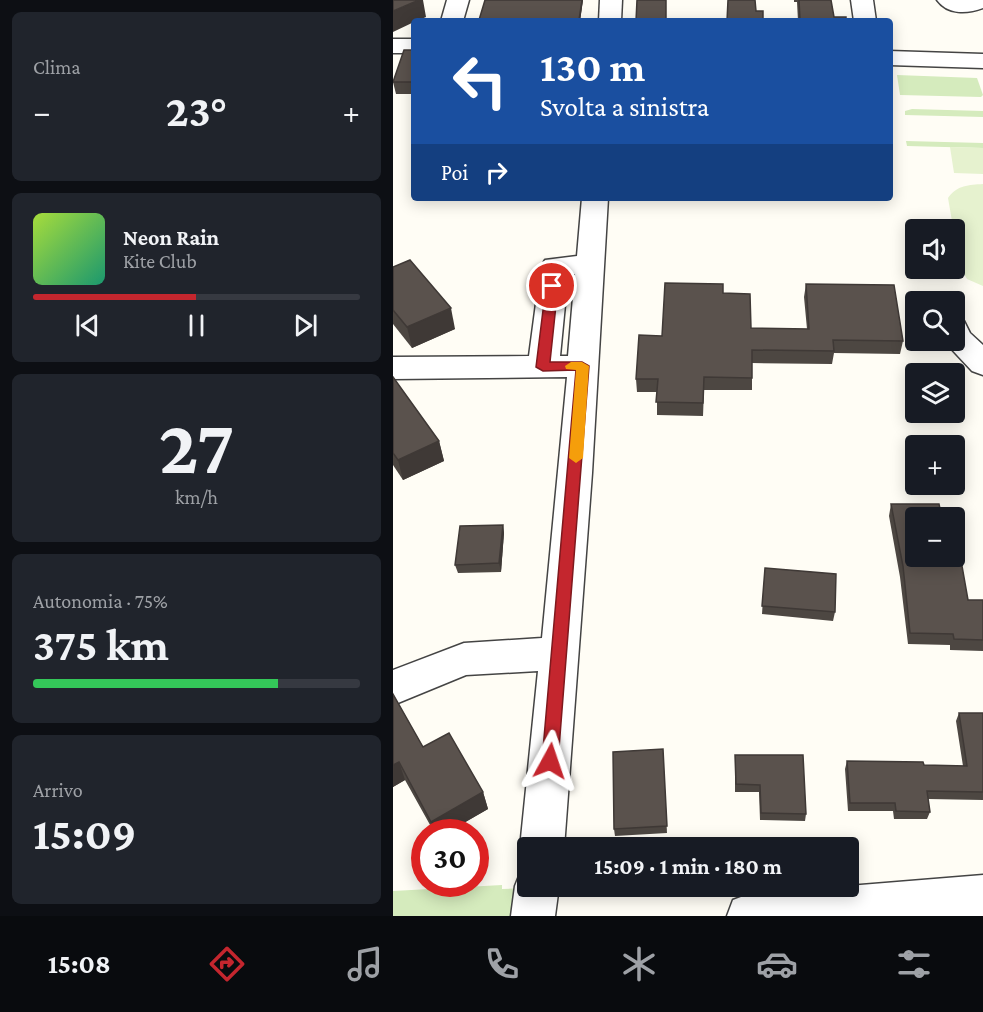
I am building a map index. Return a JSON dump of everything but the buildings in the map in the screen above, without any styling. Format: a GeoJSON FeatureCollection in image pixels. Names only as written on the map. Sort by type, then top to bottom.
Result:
{"type":"FeatureCollection","features":[{"type":"Feature","properties":{"kind":"street"},"geometry":{"type":"LineString","coordinates":[[453,18],[458,0]]}},
{"type":"Feature","properties":{"kind":"street"},"geometry":{"type":"LineString","coordinates":[[609,18],[611,0]]}},
{"type":"Feature","properties":{"kind":"street"},"geometry":{"type":"LineString","coordinates":[[862,0],[865,18]]}},
{"type":"Feature","properties":{"kind":"street"},"geometry":{"type":"LineString","coordinates":[[948,0],[953,5],[966,7],[975,4],[978,0]]}},
{"type":"Feature","properties":{"kind":"street"},"geometry":{"type":"LineString","coordinates":[[393,46],[411,46]]}},
{"type":"Feature","properties":{"kind":"street"},"geometry":{"type":"LineString","coordinates":[[893,58],[983,61]]}},
{"type":"Feature","properties":{"kind":"street"},"geometry":{"type":"LineString","coordinates":[[543,837],[560,653],[595,201]]}},
{"type":"Feature","properties":{"kind":"street"},"geometry":{"type":"LineString","coordinates":[[543,367],[555,266],[591,264]]}},
{"type":"Feature","properties":{"kind":"street"},"geometry":{"type":"LineString","coordinates":[[965,342],[981,350]]}},
{"type":"Feature","properties":{"kind":"street"},"geometry":{"type":"LineString","coordinates":[[393,368],[582,366]]}},
{"type":"Feature","properties":{"kind":"street"},"geometry":{"type":"LineString","coordinates":[[393,688],[464,659],[560,653]]}},
{"type":"Feature","properties":{"kind":"street"},"geometry":{"type":"LineString","coordinates":[[533,916],[536,897]]}},
{"type":"Feature","properties":{"kind":"street"},"geometry":{"type":"LineString","coordinates":[[749,916],[983,897]]}},
{"type":"Feature","properties":{"kind":"green space"},"geometry":{"type":"Polygon","coordinates":[[[897,75],[977,78],[983,95],[981,97],[900,95],[897,75]]]}},
{"type":"Feature","properties":{"kind":"green space"},"geometry":{"type":"Polygon","coordinates":[[[912,109],[983,111],[983,117],[905,115],[905,111],[912,109]]]}},
{"type":"Feature","properties":{"kind":"green space"},"geometry":{"type":"Polygon","coordinates":[[[906,141],[983,143],[983,148],[907,146],[906,141]]]}},
{"type":"Feature","properties":{"kind":"green space"},"geometry":{"type":"Polygon","coordinates":[[[950,147],[983,148],[983,174],[954,173],[950,147]]]}},
{"type":"Feature","properties":{"kind":"green space"},"geometry":{"type":"Polygon","coordinates":[[[983,184],[983,286],[967,279],[965,276],[965,219],[952,219],[948,198],[959,188],[983,184]]]}},
{"type":"Feature","properties":{"kind":"green space"},"geometry":{"type":"Polygon","coordinates":[[[502,885],[502,889],[517,888],[517,897],[521,897],[516,916],[393,916],[393,891],[411,890],[411,897],[489,897],[489,886],[502,885]]]}},
{"type":"Feature","properties":{"kind":"slow traffic"},"geometry":{"type":"LineString","coordinates":[[571,366],[582,366],[576,458]]}},
{"type":"Feature","properties":{"kind":"route"},"geometry":{"type":"LineString","coordinates":[[550,761],[582,366],[543,367],[552,286]]}}]}
